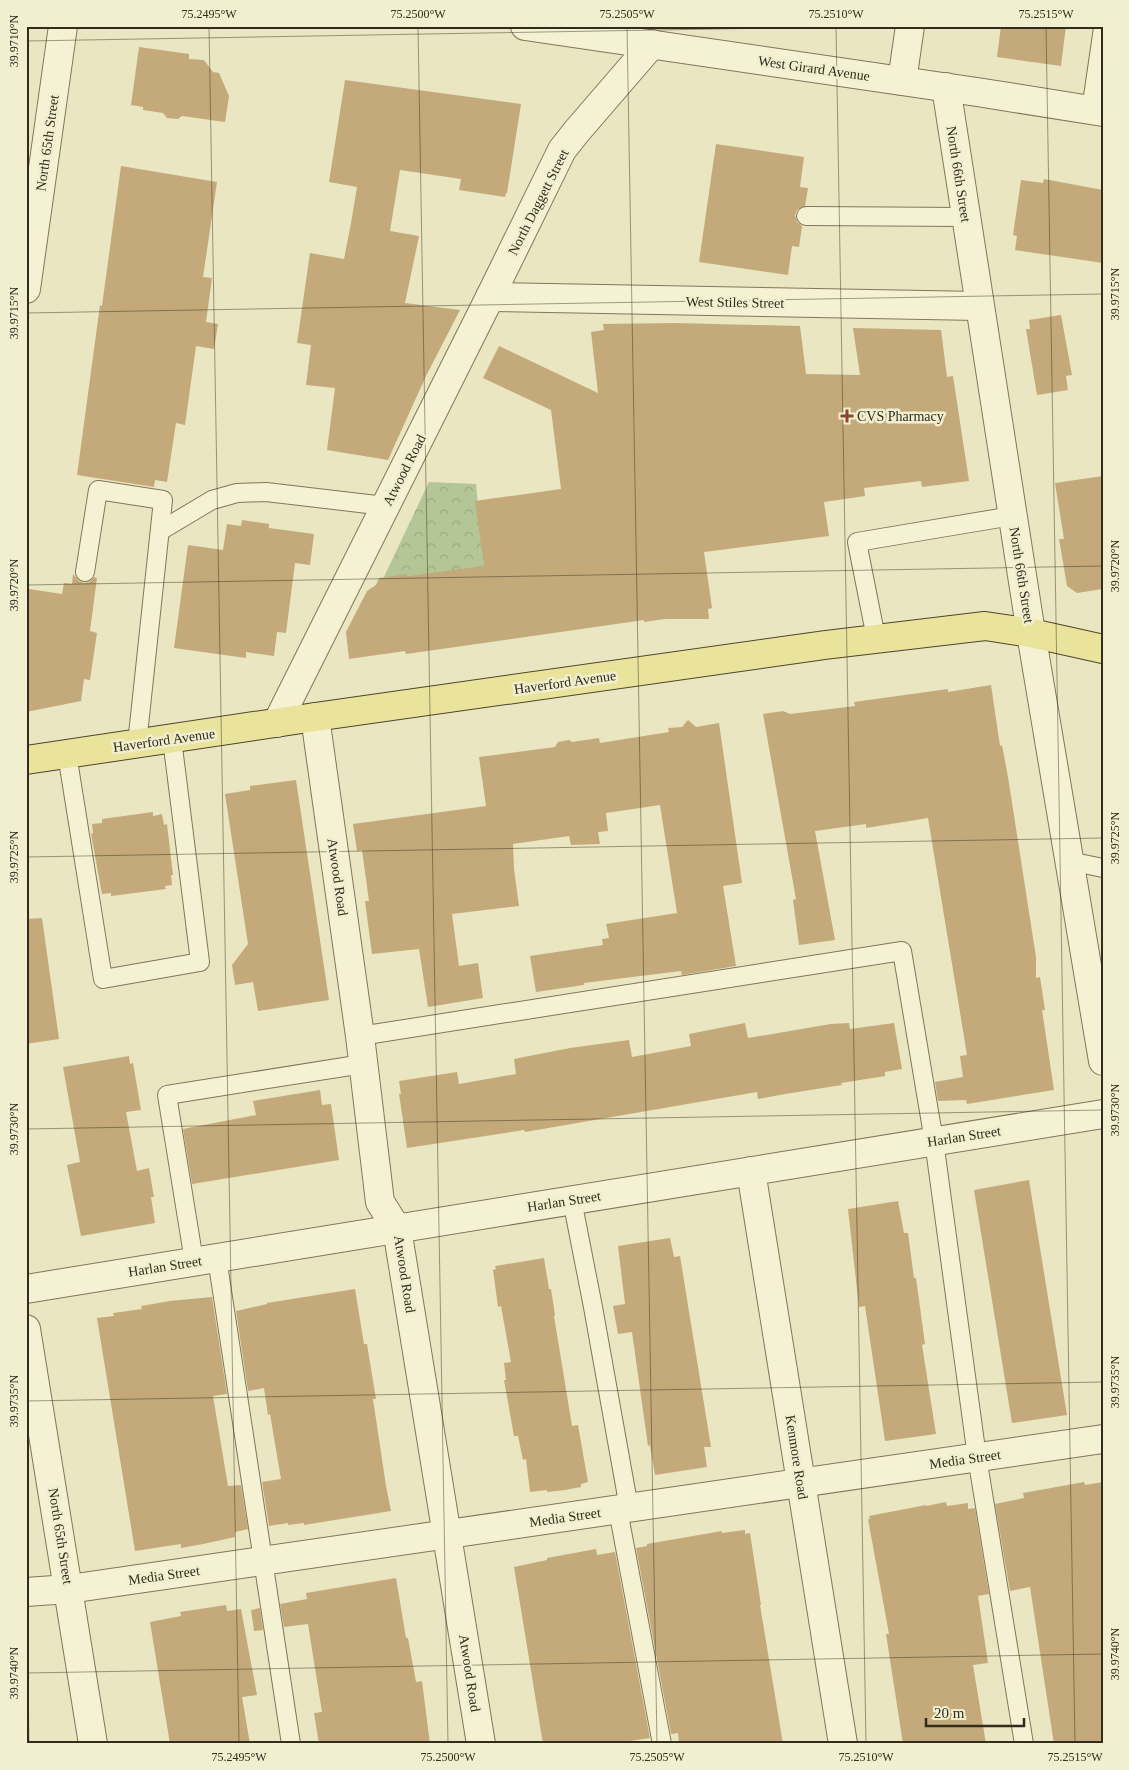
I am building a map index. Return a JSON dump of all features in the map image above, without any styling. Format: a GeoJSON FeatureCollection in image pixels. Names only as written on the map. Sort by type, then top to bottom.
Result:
{"type":"FeatureCollection","features":[{"type":"Feature","properties":{"kind":"main road","name":"Haverford Avenue"},"geometry":{"type":"LineString","coordinates":[[26,760],[315,717],[876,638],[985,626],[1031,633],[1103,649]]}},
{"type":"Feature","properties":{"kind":"street","name":"North 65th Street"},"geometry":{"type":"LineString","coordinates":[[26,289],[63,26]]}},
{"type":"Feature","properties":{"kind":"street","name":"West Girard Avenue"},"geometry":{"type":"LineString","coordinates":[[525,26],[946,87],[1097,111]]}},
{"type":"Feature","properties":{"kind":"street"},"geometry":{"type":"LineString","coordinates":[[902,81],[910,26]]}},
{"type":"Feature","properties":{"kind":"street","name":"North Daggett Street"},"geometry":{"type":"LineString","coordinates":[[490,298],[562,150],[652,44]]}},
{"type":"Feature","properties":{"kind":"street","name":"North 66th Street"},"geometry":{"type":"LineString","coordinates":[[946,87],[1012,516],[1103,1061]]}},
{"type":"Feature","properties":{"kind":"street","name":"West Stiles Street"},"geometry":{"type":"LineString","coordinates":[[490,298],[979,306]]}},
{"type":"Feature","properties":{"kind":"street","name":"Atwood Road"},"geometry":{"type":"LineString","coordinates":[[277,723],[490,298]]}},
{"type":"Feature","properties":{"kind":"street","name":"Atwood Road"},"geometry":{"type":"LineString","coordinates":[[315,717],[360,1036],[380,1202],[397,1228],[481,1744]]}},
{"type":"Feature","properties":{"kind":"street","name":"Harlan Street"},"geometry":{"type":"LineString","coordinates":[[26,1289],[1103,1114]]}},
{"type":"Feature","properties":{"kind":"street","name":"Kenmore Road"},"geometry":{"type":"LineString","coordinates":[[751,1171],[843,1744]]}},
{"type":"Feature","properties":{"kind":"street","name":"North 65th Street"},"geometry":{"type":"LineString","coordinates":[[26,1329],[93,1744]]}},
{"type":"Feature","properties":{"kind":"street","name":"Media Street"},"geometry":{"type":"LineString","coordinates":[[26,1592],[69,1589],[262,1562],[1103,1439]]}},
{"type":"Feature","properties":{"kind":"lane"},"geometry":{"type":"LineString","coordinates":[[1097,111],[1103,28]]}},
{"type":"Feature","properties":{"kind":"lane"},"geometry":{"type":"LineString","coordinates":[[806,216],[965,217]]}},
{"type":"Feature","properties":{"kind":"lane"},"geometry":{"type":"LineString","coordinates":[[85,572],[98,490],[163,500],[138,744]]}},
{"type":"Feature","properties":{"kind":"lane"},"geometry":{"type":"LineString","coordinates":[[160,531],[212,500],[237,493],[266,492],[385,506]]}},
{"type":"Feature","properties":{"kind":"lane"},"geometry":{"type":"LineString","coordinates":[[876,638],[857,542],[1012,516]]}},
{"type":"Feature","properties":{"kind":"lane"},"geometry":{"type":"LineString","coordinates":[[67,754],[103,979],[200,962],[172,739]]}},
{"type":"Feature","properties":{"kind":"lane"},"geometry":{"type":"LineString","coordinates":[[1069,861],[1103,868]]}},
{"type":"Feature","properties":{"kind":"lane"},"geometry":{"type":"LineString","coordinates":[[360,1036],[902,951],[934,1141],[977,1457],[1024,1744]]}},
{"type":"Feature","properties":{"kind":"lane"},"geometry":{"type":"LineString","coordinates":[[291,1744],[262,1562],[206,1260],[168,1095],[363,1064]]}},
{"type":"Feature","properties":{"kind":"lane"},"geometry":{"type":"LineString","coordinates":[[572,1200],[593,1307],[623,1509],[662,1744]]}},
{"type":"Feature","properties":{"kind":"green space"},"geometry":{"type":"Polygon","coordinates":[[[429,482],[476,484],[484,567],[383,579],[429,482]]]}},
{"type":"Feature","properties":{"kind":"building"},"geometry":{"type":"Polygon","coordinates":[[[1001,26],[1066,26],[1061,66],[997,57],[1001,26]]]}},
{"type":"Feature","properties":{"kind":"building"},"geometry":{"type":"Polygon","coordinates":[[[139,47],[189,54],[189,59],[204,60],[213,72],[219,73],[229,96],[225,122],[182,116],[178,119],[167,118],[163,113],[143,110],[143,107],[131,105],[139,47]]]}},
{"type":"Feature","properties":{"kind":"building"},"geometry":{"type":"Polygon","coordinates":[[[345,80],[521,104],[505,197],[459,190],[461,179],[400,170],[390,231],[419,236],[405,303],[460,310],[426,376],[388,460],[327,450],[335,388],[306,385],[311,345],[297,343],[310,253],[344,259],[351,223],[357,187],[329,182],[345,80]]]}},
{"type":"Feature","properties":{"kind":"building"},"geometry":{"type":"Polygon","coordinates":[[[716,144],[804,157],[800,187],[808,188],[805,206],[797,210],[795,215],[797,222],[802,226],[799,247],[792,246],[788,275],[699,262],[716,144]]]}},
{"type":"Feature","properties":{"kind":"building"},"geometry":{"type":"Polygon","coordinates":[[[121,166],[217,182],[203,277],[212,278],[206,322],[218,324],[214,349],[196,346],[185,425],[176,423],[167,482],[155,480],[154,487],[77,475],[121,166]]]}},
{"type":"Feature","properties":{"kind":"building"},"geometry":{"type":"Polygon","coordinates":[[[1044,179],[1103,190],[1103,263],[1015,250],[1017,236],[1013,235],[1021,180],[1043,183],[1044,179]]]}},
{"type":"Feature","properties":{"kind":"building"},"geometry":{"type":"Polygon","coordinates":[[[1061,315],[1072,375],[1066,376],[1068,390],[1037,395],[1026,329],[1030,329],[1029,320],[1061,315]]]}},
{"type":"Feature","properties":{"kind":"building"},"geometry":{"type":"Polygon","coordinates":[[[676,323],[800,326],[806,374],[860,375],[853,328],[941,330],[947,377],[953,376],[969,481],[922,487],[921,481],[864,488],[865,496],[824,502],[829,536],[704,552],[712,608],[708,609],[709,619],[665,619],[644,622],[644,620],[406,654],[405,651],[349,659],[346,632],[367,591],[376,585],[379,578],[484,566],[475,501],[561,489],[551,410],[483,378],[499,346],[598,393],[591,332],[604,330],[603,324],[676,323]]]}},
{"type":"Feature","properties":{"kind":"building"},"geometry":{"type":"Polygon","coordinates":[[[1103,476],[1103,589],[1077,593],[1067,586],[1059,539],[1064,539],[1055,483],[1103,476]]]}},
{"type":"Feature","properties":{"kind":"building"},"geometry":{"type":"Polygon","coordinates":[[[242,520],[269,524],[269,528],[314,534],[310,565],[295,563],[286,633],[277,632],[274,656],[246,652],[246,658],[174,648],[188,545],[223,550],[227,524],[241,526],[242,520]]]}},
{"type":"Feature","properties":{"kind":"building"},"geometry":{"type":"Polygon","coordinates":[[[73,574],[79,581],[84,583],[89,582],[94,577],[97,578],[90,631],[97,633],[90,680],[84,679],[81,701],[26,712],[26,608],[29,589],[62,594],[64,583],[72,584],[73,574]]]}},
{"type":"Feature","properties":{"kind":"building"},"geometry":{"type":"Polygon","coordinates":[[[991,685],[1000,746],[1002,745],[1008,777],[1036,957],[1036,978],[1040,977],[1045,1010],[1042,1010],[1054,1090],[967,1104],[966,1100],[938,1101],[935,1082],[963,1077],[960,1056],[967,1055],[928,818],[866,828],[866,824],[815,831],[835,940],[799,945],[793,900],[796,899],[763,714],[783,711],[790,714],[855,706],[854,702],[948,689],[948,692],[991,685]]]}},
{"type":"Feature","properties":{"kind":"building"},"geometry":{"type":"Polygon","coordinates":[[[688,720],[696,727],[719,723],[742,883],[723,886],[736,966],[682,975],[681,971],[584,983],[584,985],[536,992],[530,956],[603,945],[602,939],[609,938],[606,924],[677,913],[660,805],[606,813],[608,831],[598,832],[600,844],[571,845],[569,836],[513,844],[519,906],[452,914],[459,966],[478,963],[483,998],[428,1007],[419,949],[372,954],[365,901],[369,901],[362,850],[357,851],[353,824],[486,806],[479,757],[555,747],[558,742],[569,740],[572,742],[599,738],[600,743],[669,732],[668,728],[682,727],[688,720]]]}},
{"type":"Feature","properties":{"kind":"building"},"geometry":{"type":"Polygon","coordinates":[[[296,780],[329,1000],[258,1011],[253,982],[235,985],[232,965],[248,944],[225,794],[250,790],[250,786],[296,780]]]}},
{"type":"Feature","properties":{"kind":"building"},"geometry":{"type":"Polygon","coordinates":[[[153,812],[153,816],[162,814],[164,825],[167,824],[173,875],[171,875],[172,885],[165,886],[166,889],[111,896],[111,893],[102,894],[91,834],[93,833],[92,824],[102,823],[102,819],[153,812]]]}},
{"type":"Feature","properties":{"kind":"building"},"geometry":{"type":"Polygon","coordinates":[[[42,918],[59,1039],[26,1044],[26,919],[42,918]]]}},
{"type":"Feature","properties":{"kind":"building"},"geometry":{"type":"Polygon","coordinates":[[[745,1023],[748,1038],[831,1024],[849,1023],[850,1029],[894,1023],[902,1069],[885,1072],[885,1076],[841,1083],[842,1085],[758,1099],[757,1092],[525,1132],[524,1130],[407,1148],[399,1094],[401,1094],[399,1081],[457,1072],[459,1084],[516,1074],[514,1059],[570,1048],[629,1040],[632,1057],[691,1046],[689,1034],[745,1023]]]}},
{"type":"Feature","properties":{"kind":"building"},"geometry":{"type":"Polygon","coordinates":[[[129,1056],[130,1064],[133,1063],[141,1110],[126,1112],[137,1171],[149,1168],[154,1197],[151,1197],[155,1223],[81,1236],[67,1165],[80,1162],[63,1067],[129,1056]]]}},
{"type":"Feature","properties":{"kind":"building"},"geometry":{"type":"Polygon","coordinates":[[[320,1090],[322,1105],[331,1104],[339,1160],[192,1184],[183,1129],[256,1115],[253,1101],[320,1090]]]}},
{"type":"Feature","properties":{"kind":"building"},"geometry":{"type":"Polygon","coordinates":[[[1029,1180],[1067,1415],[1012,1423],[974,1190],[1029,1180]]]}},
{"type":"Feature","properties":{"kind":"building"},"geometry":{"type":"Polygon","coordinates":[[[898,1201],[904,1233],[908,1233],[914,1278],[916,1278],[925,1344],[922,1345],[936,1434],[885,1441],[865,1306],[859,1307],[848,1209],[898,1201]]]}},
{"type":"Feature","properties":{"kind":"building"},"geometry":{"type":"Polygon","coordinates":[[[670,1238],[674,1257],[680,1256],[711,1447],[704,1447],[707,1467],[655,1475],[650,1445],[648,1446],[632,1332],[618,1334],[613,1306],[625,1304],[618,1246],[670,1238]]]}},
{"type":"Feature","properties":{"kind":"building"},"geometry":{"type":"Polygon","coordinates":[[[544,1258],[549,1289],[551,1289],[572,1426],[578,1425],[588,1482],[581,1484],[581,1487],[565,1490],[530,1492],[526,1459],[523,1460],[518,1436],[514,1436],[504,1380],[506,1380],[504,1363],[511,1362],[501,1306],[498,1307],[493,1270],[496,1269],[495,1266],[544,1258]]]}},
{"type":"Feature","properties":{"kind":"building"},"geometry":{"type":"Polygon","coordinates":[[[355,1289],[376,1399],[373,1399],[391,1511],[304,1525],[304,1523],[288,1525],[288,1523],[269,1526],[262,1482],[281,1479],[264,1388],[248,1391],[236,1311],[267,1303],[355,1289]]]}},
{"type":"Feature","properties":{"kind":"building"},"geometry":{"type":"Polygon","coordinates":[[[212,1297],[227,1394],[213,1396],[228,1486],[241,1485],[248,1529],[235,1532],[235,1537],[203,1544],[181,1548],[181,1544],[135,1551],[97,1318],[114,1316],[113,1313],[142,1309],[141,1306],[212,1297]]]}},
{"type":"Feature","properties":{"kind":"building"},"geometry":{"type":"Polygon","coordinates":[[[1084,1482],[1085,1485],[1103,1482],[1103,1744],[1054,1744],[1030,1587],[1010,1591],[995,1504],[1024,1498],[1023,1493],[1084,1482]]]}},
{"type":"Feature","properties":{"kind":"building"},"geometry":{"type":"Polygon","coordinates":[[[946,1502],[947,1506],[968,1503],[968,1509],[975,1508],[989,1594],[978,1596],[988,1663],[973,1665],[986,1744],[903,1744],[886,1634],[889,1634],[868,1519],[870,1519],[869,1516],[946,1502]]]}},
{"type":"Feature","properties":{"kind":"building"},"geometry":{"type":"Polygon","coordinates":[[[745,1530],[745,1534],[750,1533],[783,1744],[679,1744],[678,1733],[671,1734],[636,1548],[647,1546],[647,1544],[722,1531],[722,1533],[745,1530]]]}},
{"type":"Feature","properties":{"kind":"building"},"geometry":{"type":"Polygon","coordinates":[[[596,1549],[597,1555],[615,1552],[650,1738],[611,1744],[543,1744],[514,1567],[547,1560],[547,1558],[596,1549]]]}},
{"type":"Feature","properties":{"kind":"building"},"geometry":{"type":"Polygon","coordinates":[[[396,1578],[406,1638],[408,1638],[416,1682],[422,1681],[430,1744],[319,1744],[314,1713],[322,1712],[308,1624],[284,1627],[280,1604],[307,1599],[306,1593],[396,1578]]]}},
{"type":"Feature","properties":{"kind":"building"},"geometry":{"type":"Polygon","coordinates":[[[226,1605],[227,1611],[241,1609],[257,1695],[242,1697],[250,1744],[170,1744],[150,1622],[181,1616],[180,1612],[226,1605]]]}},
{"type":"Feature","properties":{"kind":"building"},"geometry":{"type":"Polygon","coordinates":[[[260,1608],[263,1630],[254,1631],[251,1610],[260,1608]]]}},
{"type":"Feature","properties":{"kind":"place","name":"CVS Pharmacy"},"geometry":{"type":"Point","coordinates":[847,416]}}]}
